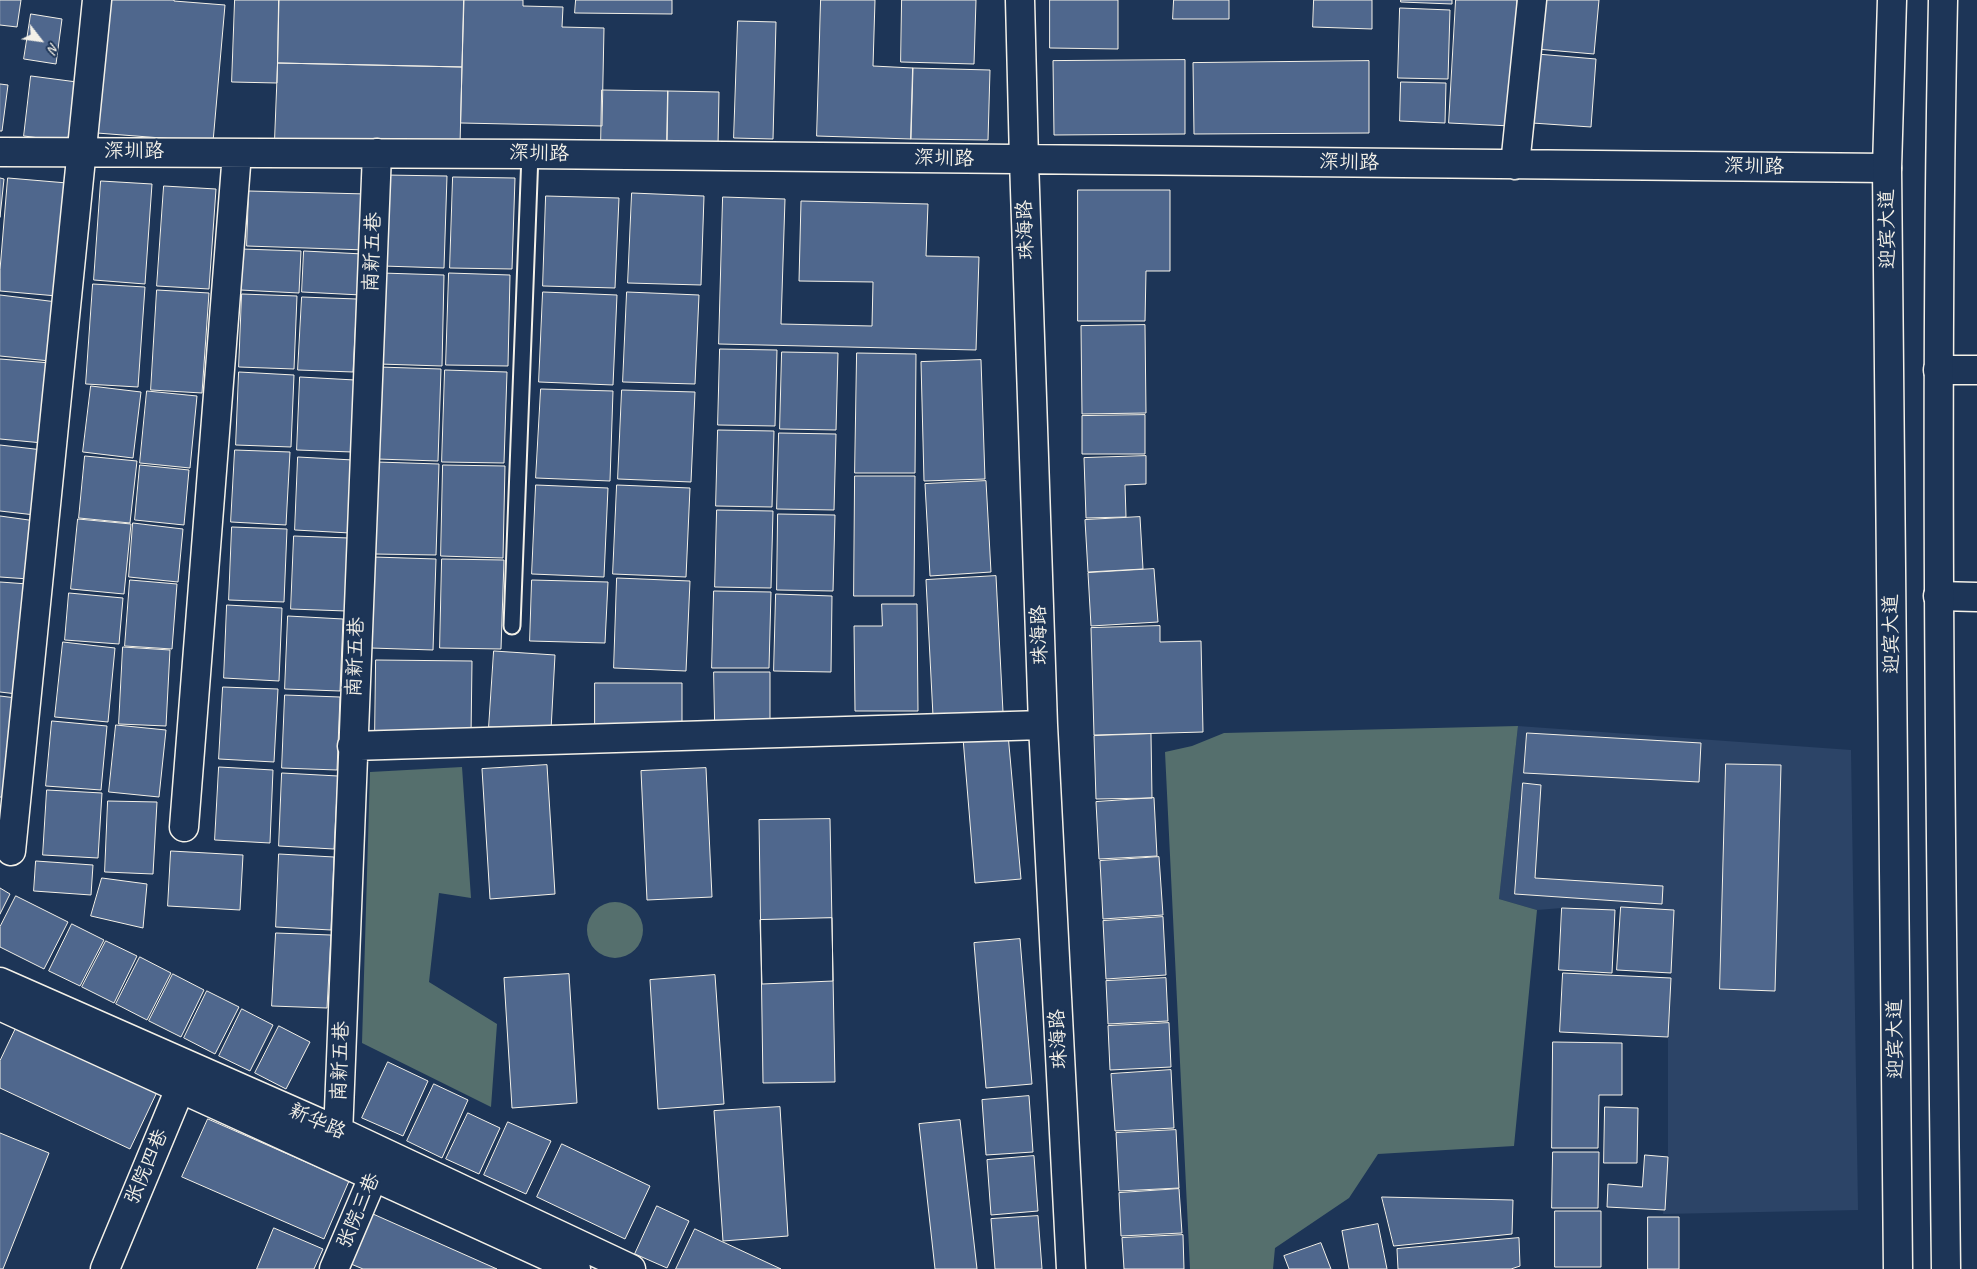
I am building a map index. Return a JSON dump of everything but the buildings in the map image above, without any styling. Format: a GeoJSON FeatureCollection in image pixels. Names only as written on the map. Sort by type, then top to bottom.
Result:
{"type":"FeatureCollection","features":[{"type":"Feature","properties":{"kind":"street"},"geometry":{"type":"LineString","coordinates":[[11,851],[97,0]]}},
{"type":"Feature","properties":{"kind":"street","name":"珠海路"},"geometry":{"type":"LineString","coordinates":[[1020,0],[1081,1269]]}},
{"type":"Feature","properties":{"kind":"street","name":"珠海路"},"geometry":{"type":"LineString","coordinates":[[1030,0],[1029,160],[1043,725],[1071,1269]]}},
{"type":"Feature","properties":{"kind":"street"},"geometry":{"type":"LineString","coordinates":[[1514,165],[1532,0]]}},
{"type":"Feature","properties":{"kind":"street","name":"迎宾大道"},"geometry":{"type":"LineString","coordinates":[[1892,0],[1887,168],[1898,1269]]}},
{"type":"Feature","properties":{"kind":"street"},"geometry":{"type":"LineString","coordinates":[[1943,0],[1938,370],[1938,596],[1946,1269]]}},
{"type":"Feature","properties":{"kind":"street","name":"深圳路"},"geometry":{"type":"LineString","coordinates":[[0,152],[530,154],[1887,168]]}},
{"type":"Feature","properties":{"kind":"street"},"geometry":{"type":"LineString","coordinates":[[184,827],[237,153]]}},
{"type":"Feature","properties":{"kind":"street","name":"南新五巷"},"geometry":{"type":"LineString","coordinates":[[337,1160],[377,154]]}},
{"type":"Feature","properties":{"kind":"street"},"geometry":{"type":"LineString","coordinates":[[1938,370],[1977,370]]}},
{"type":"Feature","properties":{"kind":"street"},"geometry":{"type":"LineString","coordinates":[[1938,596],[1977,597]]}},
{"type":"Feature","properties":{"kind":"street"},"geometry":{"type":"LineString","coordinates":[[352,746],[1043,725]]}},
{"type":"Feature","properties":{"kind":"street","name":"新华路"},"geometry":{"type":"LineString","coordinates":[[4,1002],[185,1077],[338,1131],[378,1164],[570,1260],[632,1269]]}},
{"type":"Feature","properties":{"kind":"street","name":"新华路"},"geometry":{"type":"LineString","coordinates":[[185,1077],[337,1160],[378,1164]]}},
{"type":"Feature","properties":{"kind":"street","name":"张院四巷"},"geometry":{"type":"LineString","coordinates":[[105,1269],[185,1077]]}},
{"type":"Feature","properties":{"kind":"street","name":"张院三巷"},"geometry":{"type":"LineString","coordinates":[[334,1269],[378,1164]]}},
{"type":"Feature","properties":{"kind":"lane"},"geometry":{"type":"LineString","coordinates":[[512,626],[530,154]]}},
{"type":"Feature","properties":{"kind":"shaded area"},"geometry":{"type":"Polygon","coordinates":[[[1518,726],[1851,750],[1858,1210],[1663,1214],[1668,1157],[1668,1037],[1674,910],[1621,907],[1615,910],[1562,908],[1537,910],[1499,899],[1518,726]]]}},
{"type":"Feature","properties":{"kind":"green space"},"geometry":{"type":"Polygon","coordinates":[[[1518,726],[1499,899],[1537,910],[1514,1146],[1378,1154],[1349,1198],[1275,1248],[1273,1269],[1190,1269],[1165,752],[1192,746],[1224,733],[1518,726]]]}},
{"type":"Feature","properties":{"kind":"green space"},"geometry":{"type":"Polygon","coordinates":[[[462,767],[471,898],[439,893],[429,982],[497,1024],[491,1107],[362,1043],[370,772],[462,767]]]}},
{"type":"Feature","properties":{"kind":"green space"},"geometry":{"type":"Polygon","coordinates":[[[615,902],[626,904],[635,910],[641,919],[643,930],[641,941],[635,950],[626,956],[615,958],[604,956],[595,950],[589,941],[587,930],[589,919],[595,910],[604,904],[615,902]]]}}]}
